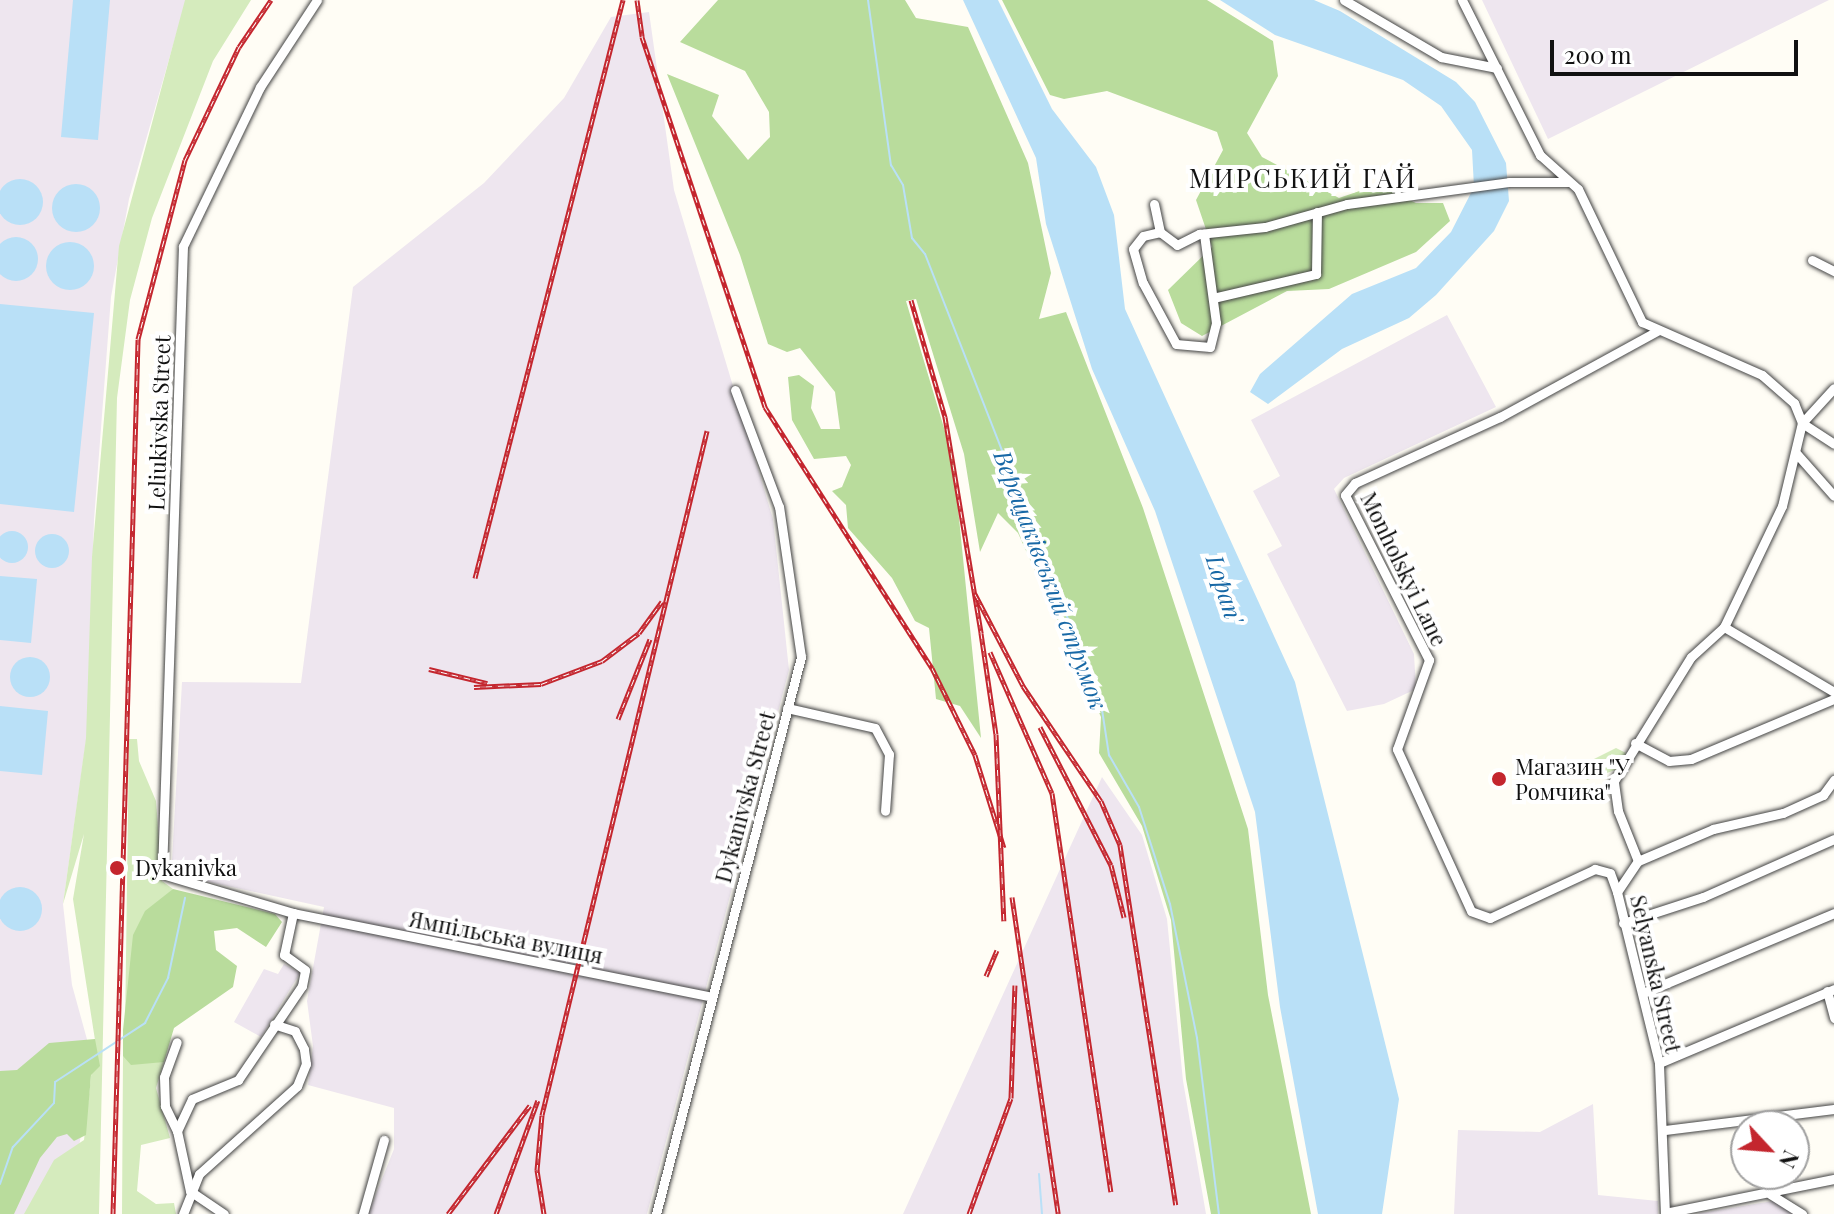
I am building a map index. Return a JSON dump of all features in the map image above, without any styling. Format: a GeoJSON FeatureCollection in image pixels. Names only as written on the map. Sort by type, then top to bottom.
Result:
{"type":"FeatureCollection","features":[{"type":"Feature","properties":{"kind":"street","name":"Leliukivska Street"},"geometry":{"type":"LineString","coordinates":[[168,881],[162,874],[183,246],[248,110],[317,0]]}},
{"type":"Feature","properties":{"kind":"street"},"geometry":{"type":"LineString","coordinates":[[1344,0],[1441,57],[1497,68]]}},
{"type":"Feature","properties":{"kind":"street"},"geometry":{"type":"LineString","coordinates":[[1462,0],[1540,155],[1571,182],[1642,322],[1762,375],[1794,403],[1802,423],[1834,444]]}},
{"type":"Feature","properties":{"kind":"street"},"geometry":{"type":"LineString","coordinates":[[1154,204],[1160,232],[1177,245],[1204,234],[1453,188],[1571,182]]}},
{"type":"Feature","properties":{"kind":"street"},"geometry":{"type":"LineString","coordinates":[[1213,298],[1316,274],[1317,212]]}},
{"type":"Feature","properties":{"kind":"street"},"geometry":{"type":"LineString","coordinates":[[1160,232],[1143,236],[1133,249],[1143,283],[1176,344],[1210,347],[1213,298],[1204,234]]}},
{"type":"Feature","properties":{"kind":"street"},"geometry":{"type":"LineString","coordinates":[[1812,260],[1834,271]]}},
{"type":"Feature","properties":{"kind":"street","name":"Monholskyi Lane"},"geometry":{"type":"LineString","coordinates":[[1617,892],[1610,873],[1595,869],[1490,918],[1471,911],[1397,749],[1429,660],[1345,495],[1355,483],[1500,417],[1657,331]]}},
{"type":"Feature","properties":{"kind":"street"},"geometry":{"type":"LineString","coordinates":[[1834,388],[1802,423],[1796,453],[1763,553],[1724,627],[1691,657],[1614,781],[1618,811],[1638,861],[1713,829],[1783,813],[1823,795],[1834,780]]}},
{"type":"Feature","properties":{"kind":"street","name":"Dykanivska Street"},"geometry":{"type":"LineString","coordinates":[[656,1214],[801,657],[779,507],[735,390]]}},
{"type":"Feature","properties":{"kind":"street"},"geometry":{"type":"LineString","coordinates":[[1794,403],[1814,408]]}},
{"type":"Feature","properties":{"kind":"street"},"geometry":{"type":"LineString","coordinates":[[1796,453],[1834,496]]}},
{"type":"Feature","properties":{"kind":"street"},"geometry":{"type":"LineString","coordinates":[[1724,627],[1834,692]]}},
{"type":"Feature","properties":{"kind":"street"},"geometry":{"type":"LineString","coordinates":[[1635,743],[1669,761],[1691,759],[1834,699]]}},
{"type":"Feature","properties":{"kind":"street"},"geometry":{"type":"LineString","coordinates":[[787,708],[875,728],[889,754],[885,811]]}},
{"type":"Feature","properties":{"kind":"street"},"geometry":{"type":"LineString","coordinates":[[1623,923],[1703,897],[1834,839]]}},
{"type":"Feature","properties":{"kind":"street","name":"Selyanska Street"},"geometry":{"type":"LineString","coordinates":[[1638,861],[1617,892],[1659,1063],[1665,1130],[1665,1214]]}},
{"type":"Feature","properties":{"kind":"street","name":"Ямпільська вулиця"},"geometry":{"type":"LineString","coordinates":[[168,881],[293,913],[712,997]]}},
{"type":"Feature","properties":{"kind":"street"},"geometry":{"type":"LineString","coordinates":[[177,1131],[192,1099],[238,1080],[250,1068],[274,1024],[302,986],[305,970],[284,955],[293,913]]}},
{"type":"Feature","properties":{"kind":"street"},"geometry":{"type":"LineString","coordinates":[[1643,993],[1834,913]]}},
{"type":"Feature","properties":{"kind":"street"},"geometry":{"type":"LineString","coordinates":[[1659,1063],[1830,990],[1834,1018]]}},
{"type":"Feature","properties":{"kind":"street"},"geometry":{"type":"LineString","coordinates":[[183,1214],[199,1174],[297,1086],[306,1064],[304,1049],[295,1031],[274,1024]]}},
{"type":"Feature","properties":{"kind":"street"},"geometry":{"type":"LineString","coordinates":[[177,1042],[164,1077],[165,1106],[177,1131],[190,1191],[224,1214]]}},
{"type":"Feature","properties":{"kind":"street"},"geometry":{"type":"LineString","coordinates":[[1665,1130],[1834,1109]]}},
{"type":"Feature","properties":{"kind":"street"},"geometry":{"type":"LineString","coordinates":[[363,1214],[384,1140]]}},
{"type":"Feature","properties":{"kind":"street"},"geometry":{"type":"LineString","coordinates":[[1665,1214],[1834,1179]]}},
{"type":"Feature","properties":{"kind":"street"},"geometry":{"type":"LineString","coordinates":[[1770,1194],[1802,1214]]}},
{"type":"Feature","properties":{"kind":"shaded area"},"geometry":{"type":"Polygon","coordinates":[[[0,0],[186,0],[129,199],[111,297],[94,520],[87,734],[63,904],[72,985],[88,1043],[85,1105],[74,1184],[46,1214],[0,1214],[0,0]]]}},
{"type":"Feature","properties":{"kind":"shaded area"},"geometry":{"type":"Polygon","coordinates":[[[1482,0],[1829,0],[1548,139],[1482,0]]]}},
{"type":"Feature","properties":{"kind":"shaded area"},"geometry":{"type":"Polygon","coordinates":[[[649,12],[674,190],[773,519],[789,670],[647,1214],[368,1214],[394,1149],[394,1108],[308,1085],[313,1046],[307,1001],[324,907],[190,878],[172,860],[182,682],[301,683],[353,287],[484,183],[564,98],[611,17],[649,12]]]}},
{"type":"Feature","properties":{"kind":"shaded area"},"geometry":{"type":"Polygon","coordinates":[[[1447,315],[1496,407],[1344,478],[1334,489],[1414,654],[1416,689],[1384,704],[1347,711],[1267,554],[1282,546],[1253,491],[1280,476],[1251,420],[1447,315]]]}},
{"type":"Feature","properties":{"kind":"shaded area"},"geometry":{"type":"Polygon","coordinates":[[[1102,777],[1142,835],[1167,919],[1183,1081],[1206,1214],[903,1214],[1102,777]]]}},
{"type":"Feature","properties":{"kind":"shaded area"},"geometry":{"type":"Polygon","coordinates":[[[284,964],[300,973],[261,1037],[234,1022],[264,969],[278,974],[284,964]]]}},
{"type":"Feature","properties":{"kind":"shaded area"},"geometry":{"type":"Polygon","coordinates":[[[1593,1104],[1598,1195],[1658,1201],[1658,1214],[1454,1214],[1458,1130],[1540,1132],[1593,1104]]]}},
{"type":"Feature","properties":{"kind":"shaded area"},"geometry":{"type":"Polygon","coordinates":[[[1773,1201],[1795,1214],[1698,1214],[1700,1213],[1773,1201]]]}},
{"type":"Feature","properties":{"kind":"green space"},"geometry":{"type":"Polygon","coordinates":[[[185,0],[251,0],[213,61],[152,218],[130,300],[117,398],[99,1214],[24,1214],[54,1160],[84,1140],[95,1040],[73,899],[84,834],[63,904],[86,738],[92,557],[119,246],[185,0]]]}},
{"type":"Feature","properties":{"kind":"green space"},"geometry":{"type":"Polygon","coordinates":[[[718,0],[905,0],[916,18],[968,27],[1028,163],[1051,273],[1039,319],[1066,312],[1143,508],[1248,829],[1268,995],[1311,1214],[1211,1214],[1186,1079],[1171,920],[1142,826],[1099,753],[1101,717],[1018,533],[998,513],[980,552],[964,454],[916,299],[906,301],[953,458],[981,738],[960,706],[936,699],[929,628],[915,621],[892,578],[848,528],[846,505],[832,491],[842,487],[851,465],[846,456],[814,459],[792,420],[788,377],[799,375],[814,386],[811,408],[821,429],[840,429],[835,392],[800,348],[787,352],[768,344],[740,255],[667,74],[719,95],[712,116],[748,160],[770,137],[769,112],[745,71],[680,42],[718,0]]]}},
{"type":"Feature","properties":{"kind":"green space"},"geometry":{"type":"Polygon","coordinates":[[[1002,0],[1207,0],[1273,41],[1278,76],[1247,133],[1262,157],[1339,198],[1377,185],[1416,203],[1443,203],[1450,221],[1416,252],[1329,289],[1287,291],[1202,336],[1181,323],[1168,290],[1212,247],[1196,200],[1223,150],[1217,132],[1107,91],[1064,99],[1050,95],[1002,0]]]}},
{"type":"Feature","properties":{"kind":"green space"},"geometry":{"type":"Polygon","coordinates":[[[129,739],[137,739],[139,761],[156,801],[162,881],[173,889],[148,931],[125,1030],[129,739]]]}},
{"type":"Feature","properties":{"kind":"green space"},"geometry":{"type":"Polygon","coordinates":[[[1616,748],[1626,753],[1618,769],[1587,780],[1580,766],[1616,748]]]}},
{"type":"Feature","properties":{"kind":"green space"},"geometry":{"type":"Polygon","coordinates":[[[173,889],[275,914],[282,922],[266,947],[237,928],[214,931],[216,950],[237,966],[233,987],[174,1028],[164,1062],[131,1065],[123,1056],[123,1030],[133,935],[145,911],[173,889]]]}},
{"type":"Feature","properties":{"kind":"green space"},"geometry":{"type":"Polygon","coordinates":[[[95,1039],[100,1066],[91,1075],[86,1135],[74,1141],[67,1134],[57,1137],[40,1158],[14,1214],[0,1214],[0,1071],[17,1070],[49,1043],[95,1039]]]}},
{"type":"Feature","properties":{"kind":"green space"},"geometry":{"type":"Polygon","coordinates":[[[123,1056],[164,1062],[156,1088],[170,1138],[141,1145],[137,1191],[156,1204],[174,1203],[176,1214],[122,1214],[123,1056]]]}},
{"type":"Feature","properties":{"kind":"water"},"geometry":{"type":"Polygon","coordinates":[[[73,0],[110,0],[98,140],[61,137],[73,0]]]}},
{"type":"Feature","properties":{"kind":"water","name":"Lopan'"},"geometry":{"type":"Polygon","coordinates":[[[963,0],[998,0],[1052,109],[1096,167],[1114,215],[1125,309],[1295,682],[1399,1099],[1382,1214],[1318,1214],[1280,1007],[1255,812],[1155,511],[1092,369],[1046,224],[1036,158],[963,0]]]}},
{"type":"Feature","properties":{"kind":"water"},"geometry":{"type":"Polygon","coordinates":[[[1220,0],[1314,0],[1340,11],[1456,82],[1475,102],[1506,163],[1509,201],[1494,231],[1436,295],[1409,318],[1342,349],[1268,404],[1250,392],[1260,374],[1352,294],[1416,268],[1451,232],[1474,187],[1472,150],[1441,106],[1403,80],[1275,35],[1220,0]]]}},
{"type":"Feature","properties":{"kind":"water"},"geometry":{"type":"Polygon","coordinates":[[[20,179],[37,185],[43,202],[37,219],[20,225],[3,219],[-3,202],[3,185],[20,179]]]}},
{"type":"Feature","properties":{"kind":"water"},"geometry":{"type":"Polygon","coordinates":[[[76,184],[93,191],[100,208],[93,225],[76,232],[59,225],[52,208],[59,191],[76,184]]]}},
{"type":"Feature","properties":{"kind":"water"},"geometry":{"type":"Polygon","coordinates":[[[16,237],[31,244],[38,259],[31,274],[16,281],[1,274],[-6,259],[1,244],[16,237]]]}},
{"type":"Feature","properties":{"kind":"water"},"geometry":{"type":"Polygon","coordinates":[[[70,242],[87,249],[94,266],[87,283],[70,290],[53,283],[46,266],[53,249],[70,242]]]}},
{"type":"Feature","properties":{"kind":"water"},"geometry":{"type":"Polygon","coordinates":[[[0,304],[94,313],[74,512],[0,504],[0,304]]]}},
{"type":"Feature","properties":{"kind":"water"},"geometry":{"type":"Polygon","coordinates":[[[12,531],[23,536],[28,547],[23,558],[12,563],[1,558],[-4,547],[1,536],[12,531]]]}},
{"type":"Feature","properties":{"kind":"water"},"geometry":{"type":"Polygon","coordinates":[[[52,534],[64,539],[69,551],[64,563],[52,568],[40,563],[35,551],[40,539],[52,534]]]}},
{"type":"Feature","properties":{"kind":"water"},"geometry":{"type":"Polygon","coordinates":[[[0,576],[37,579],[31,643],[0,640],[0,576]]]}},
{"type":"Feature","properties":{"kind":"water"},"geometry":{"type":"Polygon","coordinates":[[[30,657],[44,663],[50,677],[44,691],[30,697],[16,691],[10,677],[16,663],[30,657]]]}},
{"type":"Feature","properties":{"kind":"water"},"geometry":{"type":"Polygon","coordinates":[[[0,706],[48,711],[42,775],[0,771],[0,706]]]}},
{"type":"Feature","properties":{"kind":"water"},"geometry":{"type":"Polygon","coordinates":[[[20,887],[36,893],[42,909],[36,925],[20,931],[4,925],[-2,909],[4,893],[20,887]]]}},
{"type":"Feature","properties":{"kind":"waterway","name":"Верещаківський струмок"},"geometry":{"type":"LineString","coordinates":[[868,0],[891,165],[903,185],[912,238],[925,254],[1101,703],[1109,755],[1139,807],[1170,904],[1197,1038],[1219,1214]]}},
{"type":"Feature","properties":{"kind":"waterway"},"geometry":{"type":"LineString","coordinates":[[0,1184],[13,1147],[54,1103],[55,1082],[145,1023],[168,978],[185,898]]}},
{"type":"Feature","properties":{"kind":"waterway"},"geometry":{"type":"LineString","coordinates":[[1039,1174],[1042,1214]]}},
{"type":"Feature","properties":{"kind":"railway"},"geometry":{"type":"LineString","coordinates":[[113,1214],[138,339],[185,160],[239,47],[271,0]]}},
{"type":"Feature","properties":{"kind":"railway"},"geometry":{"type":"LineString","coordinates":[[475,578],[623,0]]}},
{"type":"Feature","properties":{"kind":"railway"},"geometry":{"type":"LineString","coordinates":[[637,0],[642,37],[765,407],[932,668],[975,755],[1004,848]]}},
{"type":"Feature","properties":{"kind":"railway"},"geometry":{"type":"LineString","coordinates":[[911,300],[945,417],[981,633],[996,734],[1004,921]]}},
{"type":"Feature","properties":{"kind":"railway"},"geometry":{"type":"LineString","coordinates":[[544,1214],[537,1170],[542,1115],[707,431]]}},
{"type":"Feature","properties":{"kind":"railway"},"geometry":{"type":"LineString","coordinates":[[975,594],[1023,686],[1101,801],[1120,845],[1176,1205]]}},
{"type":"Feature","properties":{"kind":"railway"},"geometry":{"type":"LineString","coordinates":[[474,687],[541,684],[602,661],[639,633],[662,601]]}},
{"type":"Feature","properties":{"kind":"railway"},"geometry":{"type":"LineString","coordinates":[[618,719],[650,639]]}},
{"type":"Feature","properties":{"kind":"railway"},"geometry":{"type":"LineString","coordinates":[[990,652],[1052,793],[1111,1192]]}},
{"type":"Feature","properties":{"kind":"railway"},"geometry":{"type":"LineString","coordinates":[[429,669],[487,683]]}},
{"type":"Feature","properties":{"kind":"railway"},"geometry":{"type":"LineString","coordinates":[[1040,727],[1111,865],[1124,917]]}},
{"type":"Feature","properties":{"kind":"railway"},"geometry":{"type":"LineString","coordinates":[[1012,897],[1058,1214]]}},
{"type":"Feature","properties":{"kind":"railway"},"geometry":{"type":"LineString","coordinates":[[986,976],[997,950]]}},
{"type":"Feature","properties":{"kind":"railway"},"geometry":{"type":"LineString","coordinates":[[969,1214],[1011,1098],[1015,985]]}},
{"type":"Feature","properties":{"kind":"railway"},"geometry":{"type":"LineString","coordinates":[[496,1214],[538,1100]]}},
{"type":"Feature","properties":{"kind":"railway"},"geometry":{"type":"LineString","coordinates":[[448,1214],[530,1105]]}},
{"type":"Feature","properties":{"kind":"place","name":"Магазин \"У Ромчика\""},"geometry":{"type":"Point","coordinates":[1499,779]}},
{"type":"Feature","properties":{"kind":"place","name":"Dykanіvka"},"geometry":{"type":"Point","coordinates":[117,868]}},
{"type":"Feature","properties":{"kind":"district","name":"МИРСЬКИЙ ГАЙ"},"geometry":{"type":"Point","coordinates":[1303,178]}}]}
